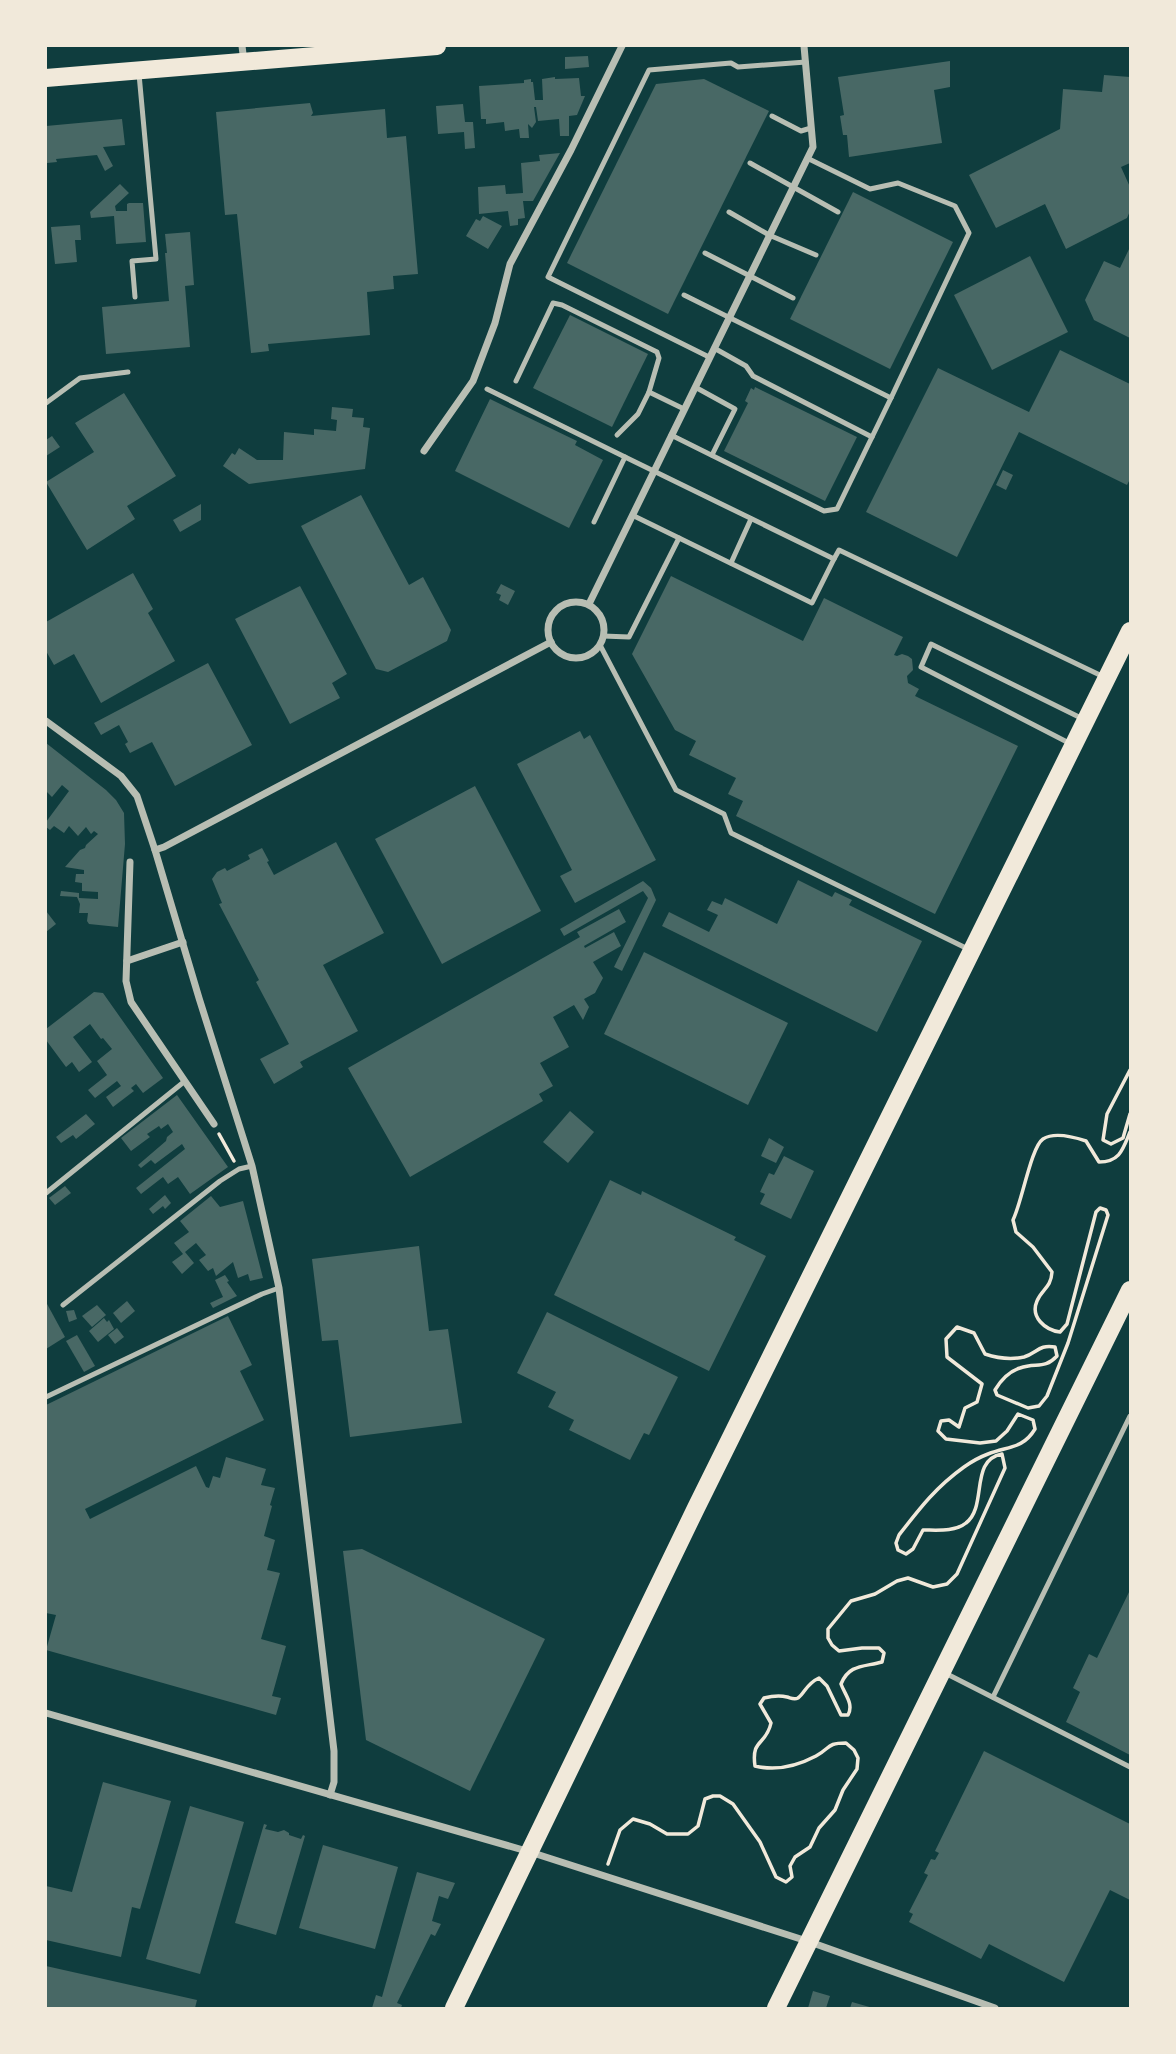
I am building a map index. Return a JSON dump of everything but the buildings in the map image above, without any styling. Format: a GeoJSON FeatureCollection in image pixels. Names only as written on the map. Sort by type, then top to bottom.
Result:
{"type":"FeatureCollection","features":[{"type":"Feature","properties":{"kind":"main road"},"geometry":{"type":"LineString","coordinates":[[46,78],[139,71],[243,54],[437,46]]}},
{"type":"Feature","properties":{"kind":"main road"},"geometry":{"type":"LineString","coordinates":[[454,2008],[696,1508],[1130,631]]}},
{"type":"Feature","properties":{"kind":"main road"},"geometry":{"type":"LineString","coordinates":[[776,2008],[1130,1290]]}},
{"type":"Feature","properties":{"kind":"street"},"geometry":{"type":"LineString","coordinates":[[424,452],[473,381],[495,323],[510,264],[571,150],[622,46]]}},
{"type":"Feature","properties":{"kind":"street"},"geometry":{"type":"LineString","coordinates":[[589,604],[813,147],[804,46]]}},
{"type":"Feature","properties":{"kind":"street"},"geometry":{"type":"LineString","coordinates":[[574,602],[589,604],[600,614],[604,623],[603,636],[600,645],[593,652],[574,658],[557,650],[551,642],[548,628],[556,611],[564,605],[574,602]]}},
{"type":"Feature","properties":{"kind":"street"},"geometry":{"type":"LineString","coordinates":[[155,850],[551,642]]}},
{"type":"Feature","properties":{"kind":"street"},"geometry":{"type":"LineString","coordinates":[[46,720],[121,776],[137,796],[252,1166],[279,1288],[334,1751],[334,1783],[330,1795]]}},
{"type":"Feature","properties":{"kind":"street"},"geometry":{"type":"LineString","coordinates":[[131,862],[126,981],[131,1002],[214,1124]]}},
{"type":"Feature","properties":{"kind":"street"},"geometry":{"type":"LineString","coordinates":[[127,961],[183,942]]}},
{"type":"Feature","properties":{"kind":"street"},"geometry":{"type":"LineString","coordinates":[[46,1713],[530,1852],[810,1942],[995,2008]]}},
{"type":"Feature","properties":{"kind":"lane"},"geometry":{"type":"LineString","coordinates":[[709,357],[548,277],[649,70],[731,63],[738,67],[806,62]]}},
{"type":"Feature","properties":{"kind":"lane"},"geometry":{"type":"LineString","coordinates":[[135,297],[132,261],[156,259],[139,71]]}},
{"type":"Feature","properties":{"kind":"lane"},"geometry":{"type":"LineString","coordinates":[[772,116],[801,131],[811,128]]}},
{"type":"Feature","properties":{"kind":"lane"},"geometry":{"type":"LineString","coordinates":[[671,435],[824,511],[837,509],[969,233],[955,206],[898,183],[870,189],[807,158]]}},
{"type":"Feature","properties":{"kind":"lane"},"geometry":{"type":"LineString","coordinates":[[750,163],[838,212]]}},
{"type":"Feature","properties":{"kind":"lane"},"geometry":{"type":"LineString","coordinates":[[729,212],[769,235],[816,255]]}},
{"type":"Feature","properties":{"kind":"lane"},"geometry":{"type":"LineString","coordinates":[[705,253],[793,298]]}},
{"type":"Feature","properties":{"kind":"lane"},"geometry":{"type":"LineString","coordinates":[[684,295],[891,398]]}},
{"type":"Feature","properties":{"kind":"lane"},"geometry":{"type":"LineString","coordinates":[[516,381],[553,303],[657,352],[659,358],[649,393],[638,414],[617,435]]}},
{"type":"Feature","properties":{"kind":"lane"},"geometry":{"type":"LineString","coordinates":[[714,348],[746,366],[753,376],[872,437]]}},
{"type":"Feature","properties":{"kind":"lane"},"geometry":{"type":"LineString","coordinates":[[46,403],[80,378],[128,372]]}},
{"type":"Feature","properties":{"kind":"lane"},"geometry":{"type":"LineString","coordinates":[[695,387],[735,409],[712,455]]}},
{"type":"Feature","properties":{"kind":"lane"},"geometry":{"type":"LineString","coordinates":[[487,389],[834,559]]}},
{"type":"Feature","properties":{"kind":"lane"},"geometry":{"type":"LineString","coordinates":[[649,393],[684,410]]}},
{"type":"Feature","properties":{"kind":"lane"},"geometry":{"type":"LineString","coordinates":[[593,522],[625,457]]}},
{"type":"Feature","properties":{"kind":"lane"},"geometry":{"type":"LineString","coordinates":[[632,516],[812,603],[839,550],[1107,679]]}},
{"type":"Feature","properties":{"kind":"lane"},"geometry":{"type":"LineString","coordinates":[[731,564],[751,519]]}},
{"type":"Feature","properties":{"kind":"lane"},"geometry":{"type":"LineString","coordinates":[[603,636],[629,638],[679,538]]}},
{"type":"Feature","properties":{"kind":"lane"},"geometry":{"type":"LineString","coordinates":[[1074,745],[921,667],[931,644],[1086,720]]}},
{"type":"Feature","properties":{"kind":"lane"},"geometry":{"type":"LineString","coordinates":[[600,645],[676,790],[724,814],[731,833],[972,951]]}},
{"type":"Feature","properties":{"kind":"lane"},"geometry":{"type":"LineString","coordinates":[[46,1193],[185,1081]]}},
{"type":"Feature","properties":{"kind":"lane"},"geometry":{"type":"LineString","coordinates":[[64,1305],[220,1181],[239,1169],[252,1166]]}},
{"type":"Feature","properties":{"kind":"lane"},"geometry":{"type":"LineString","coordinates":[[46,1397],[279,1288]]}},
{"type":"Feature","properties":{"kind":"lane"},"geometry":{"type":"LineString","coordinates":[[993,1697],[1130,1416]]}},
{"type":"Feature","properties":{"kind":"lane"},"geometry":{"type":"LineString","coordinates":[[942,1672],[1130,1767]]}},
{"type":"Feature","properties":{"kind":"path"},"geometry":{"type":"LineString","coordinates":[[1130,1070],[1107,1114],[1103,1140],[1111,1144],[1122,1138],[1130,1114]]}},
{"type":"Feature","properties":{"kind":"path"},"geometry":{"type":"LineString","coordinates":[[214,1124],[239,1169]]}},
{"type":"Feature","properties":{"kind":"path"},"geometry":{"type":"LineString","coordinates":[[604,1876],[620,1830],[633,1819],[650,1824],[667,1834],[688,1834],[698,1826],[705,1800],[720,1796],[733,1804],[760,1842],[776,1877],[786,1882],[792,1877],[790,1866],[795,1857],[810,1847],[819,1828],[835,1810],[843,1790],[857,1769],[858,1758],[846,1743],[831,1743],[817,1755],[790,1766],[767,1769],[755,1766],[753,1753],[771,1723],[761,1704],[764,1698],[769,1697],[798,1698],[806,1687],[819,1678],[827,1686],[841,1715],[848,1715],[850,1702],[841,1684],[844,1676],[854,1667],[882,1662],[884,1653],[879,1648],[839,1651],[828,1638],[828,1629],[837,1616],[851,1601],[875,1594],[898,1581],[908,1578],[933,1587],[947,1584],[957,1574],[1005,1468],[1002,1454],[988,1460],[981,1475],[975,1509],[967,1522],[949,1530],[923,1530],[913,1549],[906,1554],[898,1550],[896,1543],[899,1535],[934,1490],[986,1454],[1029,1439],[1035,1429],[1033,1420],[1018,1415],[996,1441],[980,1443],[946,1439],[938,1431],[941,1421],[949,1420],[959,1427],[965,1408],[977,1402],[982,1384],[947,1357],[946,1339],[957,1327],[974,1333],[985,1354],[999,1359],[1023,1357],[1045,1345],[1055,1347],[1057,1356],[1049,1364],[1020,1368],[1003,1377],[995,1390],[996,1395],[1028,1408],[1039,1406],[1047,1396],[1068,1343],[1108,1215],[1106,1210],[1100,1208],[1096,1212],[1067,1324],[1060,1332],[1051,1331],[1038,1319],[1036,1308],[1037,1299],[1051,1282],[1052,1272],[1033,1247],[1016,1232],[1013,1220],[1035,1149],[1041,1139],[1052,1135],[1080,1139],[1086,1141],[1099,1163],[1108,1162],[1122,1153],[1130,1132]]}}]}
